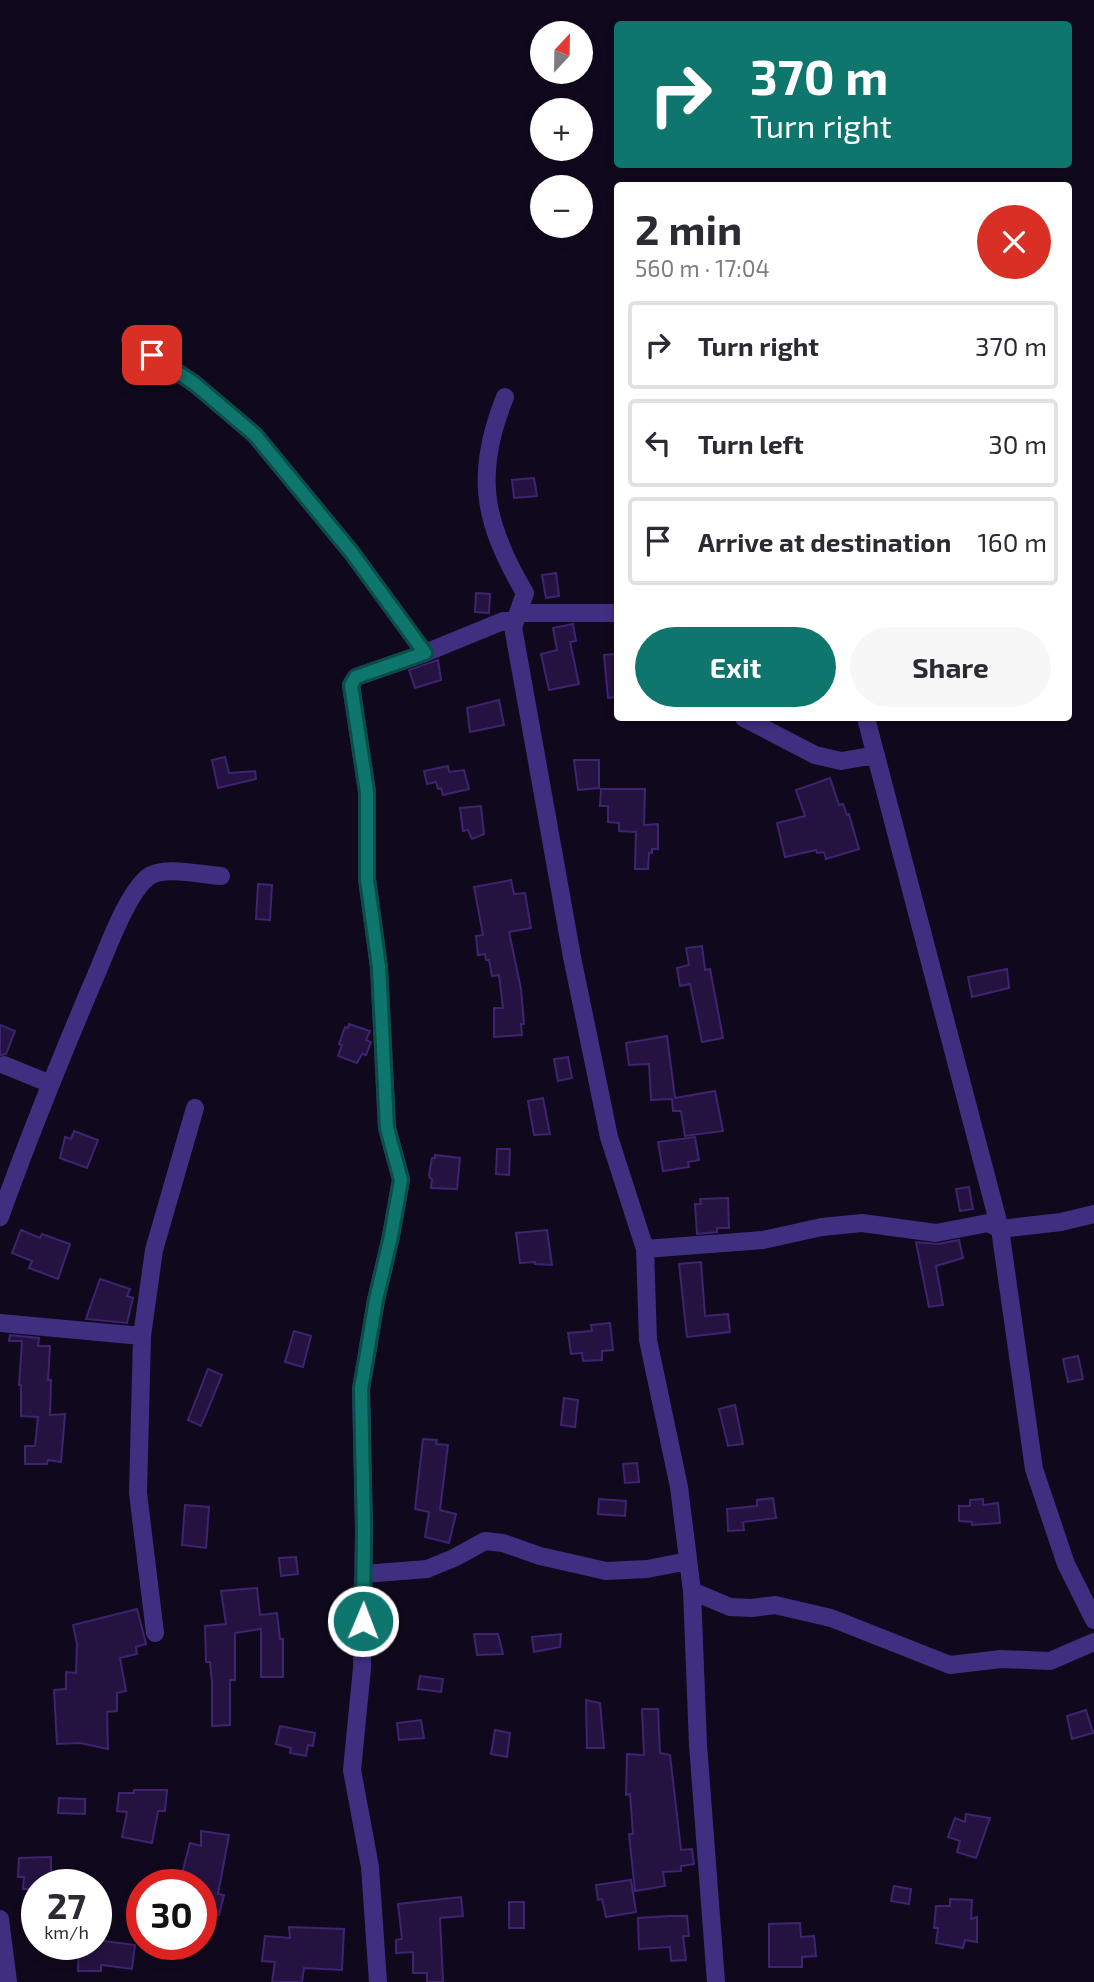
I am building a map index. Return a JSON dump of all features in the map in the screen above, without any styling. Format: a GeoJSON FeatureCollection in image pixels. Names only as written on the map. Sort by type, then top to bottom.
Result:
{"type":"FeatureCollection","features":[{"type":"Feature","properties":{"kind":"street"},"geometry":{"type":"LineString","coordinates":[[130,340],[195,384],[255,435],[352,553],[425,653]]}},
{"type":"Feature","properties":{"kind":"street"},"geometry":{"type":"LineString","coordinates":[[505,397],[492,430],[486,472],[491,522],[524,593],[516,620],[572,957],[608,1137],[645,1249],[648,1340],[679,1487],[692,1591],[698,1745],[716,1982]]}},
{"type":"Feature","properties":{"kind":"street"},"geometry":{"type":"LineString","coordinates":[[378,1982],[370,1867],[352,1770],[362,1668],[364,1574],[361,1389],[401,1180],[387,1128],[379,967],[367,879],[367,792],[351,685],[356,677],[425,653],[503,621],[614,612]]}},
{"type":"Feature","properties":{"kind":"street"},"geometry":{"type":"LineString","coordinates":[[750,721],[815,755],[841,761],[876,755]]}},
{"type":"Feature","properties":{"kind":"street"},"geometry":{"type":"LineString","coordinates":[[867,721],[1000,1228],[1034,1469],[1066,1564],[1094,1620]]}},
{"type":"Feature","properties":{"kind":"street"},"geometry":{"type":"LineString","coordinates":[[0,1217],[51,1084],[135,891],[150,875],[165,871],[221,876]]}},
{"type":"Feature","properties":{"kind":"street"},"geometry":{"type":"LineString","coordinates":[[4,1065],[51,1084]]}},
{"type":"Feature","properties":{"kind":"street"},"geometry":{"type":"LineString","coordinates":[[155,1633],[138,1493],[142,1336],[154,1250],[195,1108]]}},
{"type":"Feature","properties":{"kind":"street"},"geometry":{"type":"LineString","coordinates":[[645,1249],[763,1240],[822,1227],[862,1223],[936,1233],[988,1223],[1000,1228],[1061,1222],[1094,1214]]}},
{"type":"Feature","properties":{"kind":"street"},"geometry":{"type":"LineString","coordinates":[[0,1323],[142,1336]]}},
{"type":"Feature","properties":{"kind":"street"},"geometry":{"type":"LineString","coordinates":[[364,1574],[427,1569],[485,1541],[503,1543],[567,1563],[606,1571],[647,1569],[688,1561]]}},
{"type":"Feature","properties":{"kind":"street"},"geometry":{"type":"LineString","coordinates":[[692,1591],[730,1607],[775,1605],[831,1618],[950,1665],[1001,1659],[1050,1661],[1094,1642]]}},
{"type":"Feature","properties":{"kind":"street"},"geometry":{"type":"LineString","coordinates":[[0,1919],[8,1982]]}},
{"type":"Feature","properties":{"kind":"building"},"geometry":{"type":"Polygon","coordinates":[[[534,478],[537,496],[514,498],[512,480],[534,478]]]}},
{"type":"Feature","properties":{"kind":"building"},"geometry":{"type":"Polygon","coordinates":[[[556,573],[559,596],[546,598],[542,575],[556,573]]]}},
{"type":"Feature","properties":{"kind":"building"},"geometry":{"type":"Polygon","coordinates":[[[476,593],[490,594],[489,613],[475,612],[476,593]]]}},
{"type":"Feature","properties":{"kind":"building"},"geometry":{"type":"Polygon","coordinates":[[[573,624],[576,641],[570,642],[579,684],[549,690],[541,654],[557,650],[553,628],[573,624]]]}},
{"type":"Feature","properties":{"kind":"building"},"geometry":{"type":"Polygon","coordinates":[[[614,654],[614,697],[608,698],[604,655],[614,654]]]}},
{"type":"Feature","properties":{"kind":"building"},"geometry":{"type":"Polygon","coordinates":[[[438,660],[441,680],[415,688],[409,670],[438,660]]]}},
{"type":"Feature","properties":{"kind":"building"},"geometry":{"type":"Polygon","coordinates":[[[499,700],[504,725],[470,732],[467,708],[499,700]]]}},
{"type":"Feature","properties":{"kind":"building"},"geometry":{"type":"Polygon","coordinates":[[[225,757],[229,773],[255,771],[256,779],[218,788],[212,760],[225,757]]]}},
{"type":"Feature","properties":{"kind":"building"},"geometry":{"type":"Polygon","coordinates":[[[574,760],[599,760],[599,788],[578,790],[574,760]]]}},
{"type":"Feature","properties":{"kind":"building"},"geometry":{"type":"Polygon","coordinates":[[[448,766],[449,772],[464,770],[469,789],[443,795],[436,782],[427,784],[424,771],[448,766]]]}},
{"type":"Feature","properties":{"kind":"building"},"geometry":{"type":"Polygon","coordinates":[[[830,778],[839,805],[843,804],[847,815],[849,814],[859,849],[826,859],[824,852],[817,853],[816,850],[785,857],[777,823],[805,816],[796,790],[830,778]]]}},
{"type":"Feature","properties":{"kind":"building"},"geometry":{"type":"Polygon","coordinates":[[[601,789],[645,789],[644,825],[658,824],[658,849],[652,849],[652,853],[649,853],[648,869],[635,869],[636,832],[619,831],[619,823],[608,822],[608,806],[600,806],[601,789]]]}},
{"type":"Feature","properties":{"kind":"building"},"geometry":{"type":"Polygon","coordinates":[[[481,806],[484,834],[472,839],[468,830],[463,831],[460,808],[481,806]]]}},
{"type":"Feature","properties":{"kind":"building"},"geometry":{"type":"Polygon","coordinates":[[[511,880],[514,894],[525,893],[531,928],[509,932],[521,989],[524,1024],[521,1024],[522,1035],[494,1037],[494,1008],[503,1008],[499,975],[492,976],[485,954],[478,955],[476,936],[483,935],[474,887],[511,880]]]}},
{"type":"Feature","properties":{"kind":"building"},"geometry":{"type":"Polygon","coordinates":[[[258,884],[272,885],[270,920],[256,919],[258,884]]]}},
{"type":"Feature","properties":{"kind":"building"},"geometry":{"type":"Polygon","coordinates":[[[702,946],[705,970],[710,969],[723,1038],[702,1042],[690,984],[680,986],[677,968],[689,965],[686,948],[702,946]]]}},
{"type":"Feature","properties":{"kind":"building"},"geometry":{"type":"Polygon","coordinates":[[[1007,969],[1009,988],[972,997],[968,977],[1007,969]]]}},
{"type":"Feature","properties":{"kind":"building"},"geometry":{"type":"Polygon","coordinates":[[[349,1024],[370,1031],[366,1040],[371,1042],[366,1055],[362,1054],[357,1063],[338,1056],[342,1045],[339,1044],[345,1027],[348,1028],[349,1024]]]}},
{"type":"Feature","properties":{"kind":"building"},"geometry":{"type":"Polygon","coordinates":[[[0,1025],[15,1031],[6,1054],[0,1055],[0,1025]]]}},
{"type":"Feature","properties":{"kind":"building"},"geometry":{"type":"Polygon","coordinates":[[[667,1036],[675,1098],[715,1091],[723,1131],[685,1136],[681,1111],[673,1111],[672,1099],[651,1100],[649,1064],[629,1065],[626,1043],[667,1036]]]}},
{"type":"Feature","properties":{"kind":"building"},"geometry":{"type":"Polygon","coordinates":[[[568,1057],[572,1078],[558,1081],[554,1059],[568,1057]]]}},
{"type":"Feature","properties":{"kind":"building"},"geometry":{"type":"Polygon","coordinates":[[[543,1098],[550,1134],[534,1135],[528,1101],[543,1098]]]}},
{"type":"Feature","properties":{"kind":"building"},"geometry":{"type":"Polygon","coordinates":[[[74,1131],[98,1140],[87,1168],[60,1158],[65,1137],[71,1139],[74,1131]]]}},
{"type":"Feature","properties":{"kind":"building"},"geometry":{"type":"Polygon","coordinates":[[[695,1137],[699,1160],[688,1162],[689,1167],[663,1171],[658,1142],[695,1137]]]}},
{"type":"Feature","properties":{"kind":"building"},"geometry":{"type":"Polygon","coordinates":[[[497,1149],[510,1149],[509,1175],[496,1174],[497,1149]]]}},
{"type":"Feature","properties":{"kind":"building"},"geometry":{"type":"Polygon","coordinates":[[[435,1155],[460,1158],[457,1189],[431,1188],[432,1179],[429,1175],[435,1155]]]}},
{"type":"Feature","properties":{"kind":"building"},"geometry":{"type":"Polygon","coordinates":[[[969,1187],[973,1209],[960,1211],[956,1189],[969,1187]]]}},
{"type":"Feature","properties":{"kind":"building"},"geometry":{"type":"Polygon","coordinates":[[[728,1198],[729,1228],[717,1228],[717,1232],[697,1234],[695,1204],[701,1204],[700,1199],[728,1198]]]}},
{"type":"Feature","properties":{"kind":"building"},"geometry":{"type":"Polygon","coordinates":[[[21,1230],[40,1238],[42,1234],[70,1244],[58,1279],[29,1268],[32,1261],[12,1253],[21,1230]]]}},
{"type":"Feature","properties":{"kind":"building"},"geometry":{"type":"Polygon","coordinates":[[[547,1230],[552,1265],[520,1263],[516,1233],[547,1230]]]}},
{"type":"Feature","properties":{"kind":"building"},"geometry":{"type":"Polygon","coordinates":[[[959,1240],[963,1258],[936,1266],[943,1305],[929,1307],[916,1242],[938,1244],[959,1240]]]}},
{"type":"Feature","properties":{"kind":"building"},"geometry":{"type":"Polygon","coordinates":[[[701,1262],[705,1316],[728,1314],[730,1332],[687,1337],[679,1264],[701,1262]]]}},
{"type":"Feature","properties":{"kind":"building"},"geometry":{"type":"Polygon","coordinates":[[[100,1279],[130,1289],[127,1296],[133,1298],[127,1323],[86,1319],[100,1279]]]}},
{"type":"Feature","properties":{"kind":"building"},"geometry":{"type":"Polygon","coordinates":[[[610,1323],[613,1350],[602,1351],[602,1360],[583,1361],[582,1353],[571,1354],[568,1333],[592,1331],[591,1325],[610,1323]]]}},
{"type":"Feature","properties":{"kind":"building"},"geometry":{"type":"Polygon","coordinates":[[[294,1331],[311,1336],[303,1367],[285,1362],[294,1331]]]}},
{"type":"Feature","properties":{"kind":"building"},"geometry":{"type":"Polygon","coordinates":[[[10,1335],[39,1338],[38,1346],[50,1346],[50,1415],[65,1414],[61,1462],[48,1460],[47,1464],[25,1464],[25,1446],[35,1446],[38,1417],[21,1416],[19,1385],[22,1341],[9,1341],[10,1335]]]}},
{"type":"Feature","properties":{"kind":"building"},"geometry":{"type":"Polygon","coordinates":[[[1078,1356],[1083,1379],[1068,1382],[1063,1359],[1078,1356]]]}},
{"type":"Feature","properties":{"kind":"building"},"geometry":{"type":"Polygon","coordinates":[[[208,1369],[222,1375],[201,1426],[188,1420],[208,1369]]]}},
{"type":"Feature","properties":{"kind":"building"},"geometry":{"type":"Polygon","coordinates":[[[564,1398],[578,1400],[575,1427],[561,1425],[564,1398]]]}},
{"type":"Feature","properties":{"kind":"building"},"geometry":{"type":"Polygon","coordinates":[[[735,1405],[743,1444],[728,1446],[719,1409],[735,1405]]]}},
{"type":"Feature","properties":{"kind":"building"},"geometry":{"type":"Polygon","coordinates":[[[423,1439],[437,1440],[436,1444],[448,1445],[440,1510],[456,1514],[449,1543],[425,1537],[429,1512],[415,1509],[423,1439]]]}},
{"type":"Feature","properties":{"kind":"building"},"geometry":{"type":"Polygon","coordinates":[[[637,1463],[639,1482],[625,1483],[623,1464],[637,1463]]]}},
{"type":"Feature","properties":{"kind":"building"},"geometry":{"type":"Polygon","coordinates":[[[773,1498],[776,1518],[743,1522],[744,1530],[728,1531],[727,1509],[757,1506],[757,1500],[773,1498]]]}},
{"type":"Feature","properties":{"kind":"building"},"geometry":{"type":"Polygon","coordinates":[[[599,1499],[626,1501],[625,1516],[598,1514],[599,1499]]]}},
{"type":"Feature","properties":{"kind":"building"},"geometry":{"type":"Polygon","coordinates":[[[983,1499],[983,1505],[998,1503],[1000,1523],[972,1525],[972,1522],[959,1521],[959,1506],[970,1506],[970,1500],[983,1499]]]}},
{"type":"Feature","properties":{"kind":"building"},"geometry":{"type":"Polygon","coordinates":[[[185,1505],[209,1507],[206,1548],[182,1545],[185,1505]]]}},
{"type":"Feature","properties":{"kind":"building"},"geometry":{"type":"Polygon","coordinates":[[[296,1557],[298,1574],[281,1576],[279,1558],[296,1557]]]}},
{"type":"Feature","properties":{"kind":"building"},"geometry":{"type":"Polygon","coordinates":[[[257,1588],[260,1615],[277,1613],[280,1639],[283,1639],[283,1677],[261,1677],[261,1629],[235,1633],[235,1680],[230,1680],[230,1725],[212,1726],[212,1683],[210,1662],[206,1662],[205,1626],[226,1624],[221,1591],[257,1588]]]}},
{"type":"Feature","properties":{"kind":"building"},"geometry":{"type":"Polygon","coordinates":[[[137,1609],[146,1644],[136,1647],[137,1654],[120,1658],[126,1691],[117,1693],[117,1711],[107,1712],[108,1749],[80,1743],[57,1744],[54,1690],[66,1689],[66,1672],[76,1673],[77,1643],[73,1625],[137,1609]]]}},
{"type":"Feature","properties":{"kind":"building"},"geometry":{"type":"Polygon","coordinates":[[[474,1634],[498,1634],[503,1654],[477,1655],[474,1634]]]}},
{"type":"Feature","properties":{"kind":"building"},"geometry":{"type":"Polygon","coordinates":[[[561,1634],[560,1647],[534,1652],[532,1637],[561,1634]]]}},
{"type":"Feature","properties":{"kind":"building"},"geometry":{"type":"Polygon","coordinates":[[[420,1676],[443,1679],[441,1692],[418,1689],[420,1676]]]}},
{"type":"Feature","properties":{"kind":"building"},"geometry":{"type":"Polygon","coordinates":[[[586,1700],[600,1703],[604,1748],[587,1748],[586,1700]]]}},
{"type":"Feature","properties":{"kind":"building"},"geometry":{"type":"Polygon","coordinates":[[[642,1709],[658,1709],[660,1753],[670,1755],[681,1850],[692,1849],[694,1864],[681,1866],[681,1871],[663,1872],[665,1886],[635,1891],[629,1834],[633,1834],[630,1794],[626,1795],[627,1754],[644,1755],[642,1709]]]}},
{"type":"Feature","properties":{"kind":"building"},"geometry":{"type":"Polygon","coordinates":[[[1086,1710],[1093,1733],[1072,1739],[1067,1716],[1086,1710]]]}},
{"type":"Feature","properties":{"kind":"building"},"geometry":{"type":"Polygon","coordinates":[[[421,1720],[424,1738],[399,1740],[397,1723],[421,1720]]]}},
{"type":"Feature","properties":{"kind":"building"},"geometry":{"type":"Polygon","coordinates":[[[280,1726],[315,1733],[313,1746],[308,1745],[306,1756],[290,1753],[291,1748],[276,1744],[280,1726]]]}},
{"type":"Feature","properties":{"kind":"building"},"geometry":{"type":"Polygon","coordinates":[[[495,1730],[510,1733],[507,1757],[491,1754],[495,1730]]]}},
{"type":"Feature","properties":{"kind":"building"},"geometry":{"type":"Polygon","coordinates":[[[134,1790],[167,1790],[165,1811],[158,1811],[152,1843],[122,1837],[127,1812],[117,1811],[119,1793],[134,1793],[134,1790]]]}},
{"type":"Feature","properties":{"kind":"building"},"geometry":{"type":"Polygon","coordinates":[[[59,1798],[85,1799],[85,1814],[58,1813],[59,1798]]]}},
{"type":"Feature","properties":{"kind":"building"},"geometry":{"type":"Polygon","coordinates":[[[966,1814],[990,1818],[976,1858],[957,1852],[960,1841],[948,1837],[955,1818],[965,1822],[966,1814]]]}},
{"type":"Feature","properties":{"kind":"building"},"geometry":{"type":"Polygon","coordinates":[[[201,1831],[229,1835],[218,1894],[224,1895],[219,1915],[217,1915],[217,1869],[183,1869],[190,1843],[201,1846],[201,1831]]]}},
{"type":"Feature","properties":{"kind":"building"},"geometry":{"type":"Polygon","coordinates":[[[51,1857],[51,1869],[21,1869],[21,1877],[18,1877],[19,1858],[51,1857]]]}},
{"type":"Feature","properties":{"kind":"building"},"geometry":{"type":"Polygon","coordinates":[[[631,1880],[636,1912],[606,1917],[602,1899],[598,1900],[596,1885],[631,1880]]]}},
{"type":"Feature","properties":{"kind":"building"},"geometry":{"type":"Polygon","coordinates":[[[894,1886],[911,1889],[909,1904],[891,1901],[894,1886]]]}},
{"type":"Feature","properties":{"kind":"building"},"geometry":{"type":"Polygon","coordinates":[[[461,1897],[463,1916],[440,1918],[443,1982],[427,1982],[427,1973],[413,1973],[413,1952],[396,1953],[396,1940],[402,1939],[398,1904],[461,1897]]]}},
{"type":"Feature","properties":{"kind":"building"},"geometry":{"type":"Polygon","coordinates":[[[950,1899],[972,1900],[971,1919],[977,1917],[977,1942],[965,1940],[963,1948],[936,1943],[936,1906],[950,1906],[950,1899]]]}},
{"type":"Feature","properties":{"kind":"building"},"geometry":{"type":"Polygon","coordinates":[[[509,1902],[524,1902],[524,1928],[509,1928],[509,1902]]]}},
{"type":"Feature","properties":{"kind":"building"},"geometry":{"type":"Polygon","coordinates":[[[687,1916],[689,1936],[683,1936],[686,1960],[671,1961],[670,1947],[639,1949],[638,1918],[687,1916]]]}},
{"type":"Feature","properties":{"kind":"building"},"geometry":{"type":"Polygon","coordinates":[[[800,1923],[801,1937],[814,1936],[816,1956],[802,1957],[802,1967],[769,1967],[769,1924],[800,1923]]]}},
{"type":"Feature","properties":{"kind":"building"},"geometry":{"type":"Polygon","coordinates":[[[289,1927],[344,1929],[342,1970],[304,1968],[302,1982],[272,1982],[275,1962],[262,1961],[265,1936],[290,1938],[289,1927]]]}},
{"type":"Feature","properties":{"kind":"building"},"geometry":{"type":"Polygon","coordinates":[[[112,1942],[126,1944],[126,1960],[133,1960],[132,1969],[101,1965],[101,1971],[78,1971],[78,1960],[112,1960],[112,1942]]]}},
{"type":"Feature","properties":{"kind":"route"},"geometry":{"type":"LineString","coordinates":[[152,355],[195,384],[255,435],[352,553],[425,653],[356,677],[351,685],[367,792],[367,879],[379,967],[387,1128],[401,1180],[361,1389],[363,1621]]}}]}
